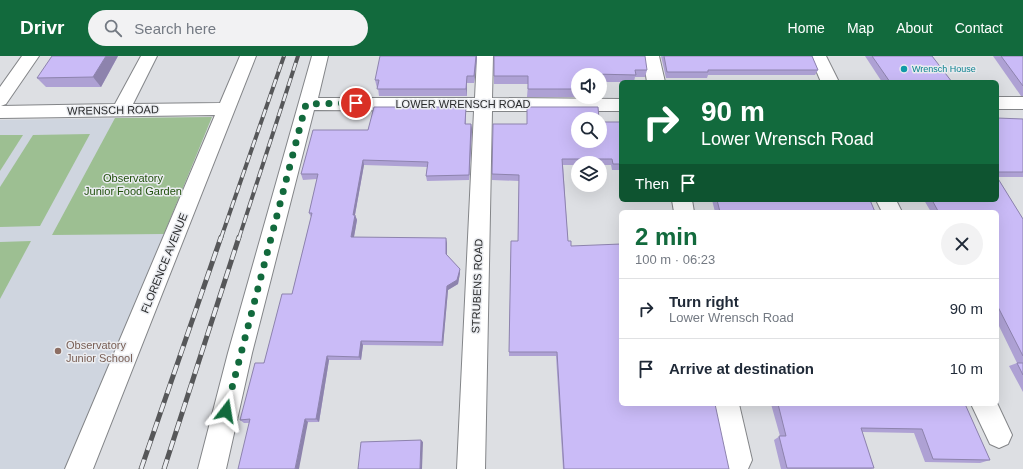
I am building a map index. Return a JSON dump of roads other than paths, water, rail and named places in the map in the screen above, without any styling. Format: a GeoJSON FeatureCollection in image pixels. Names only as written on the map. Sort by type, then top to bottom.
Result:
{"type":"FeatureCollection","features":[{"type":"Feature","properties":{"kind":"street"},"geometry":{"type":"LineString","coordinates":[[0,100],[31,56]]}},
{"type":"Feature","properties":{"kind":"street"},"geometry":{"type":"LineString","coordinates":[[121,109],[149,56]]}},
{"type":"Feature","properties":{"kind":"street","name":"FLORENCE AVENUE"},"geometry":{"type":"LineString","coordinates":[[79,469],[248,56]]}},
{"type":"Feature","properties":{"kind":"street"},"geometry":{"type":"LineString","coordinates":[[212,469],[240,353],[320,56]]}},
{"type":"Feature","properties":{"kind":"street","name":"STRUBENS ROAD"},"geometry":{"type":"LineString","coordinates":[[471,469],[485,56]]}},
{"type":"Feature","properties":{"kind":"street"},"geometry":{"type":"LineString","coordinates":[[650,56],[656,80]]}},
{"type":"Feature","properties":{"kind":"street"},"geometry":{"type":"LineString","coordinates":[[818,56],[829,80]]}},
{"type":"Feature","properties":{"kind":"street"},"geometry":{"type":"LineString","coordinates":[[999,103],[1023,103]]}},
{"type":"Feature","properties":{"kind":"street","name":"LOWER WRENSCH ROAD"},"geometry":{"type":"LineString","coordinates":[[306,104],[619,105]]}},
{"type":"Feature","properties":{"kind":"street","name":"WRENSCH ROAD"},"geometry":{"type":"LineString","coordinates":[[0,112],[121,109],[227,109]]}},
{"type":"Feature","properties":{"kind":"street"},"geometry":{"type":"LineString","coordinates":[[726,406],[738,460]]}},
{"type":"Feature","properties":{"kind":"street"},"geometry":{"type":"LineString","coordinates":[[985,406],[999,435]]}},
{"type":"Feature","properties":{"kind":"railway"},"geometry":{"type":"LineString","coordinates":[[221,238],[284,56]]}},
{"type":"Feature","properties":{"kind":"railway"},"geometry":{"type":"LineString","coordinates":[[239,238],[298,56]]}},
{"type":"Feature","properties":{"kind":"railway"},"geometry":{"type":"LineString","coordinates":[[141,469],[221,237]]}},
{"type":"Feature","properties":{"kind":"railway"},"geometry":{"type":"LineString","coordinates":[[164,469],[239,237]]}},
{"type":"Feature","properties":{"kind":"place","name":"Wrensch House"},"geometry":{"type":"Point","coordinates":[904,69]}},
{"type":"Feature","properties":{"kind":"place","name":"Observatory Junior School"},"geometry":{"type":"Point","coordinates":[58,351]}},
{"type":"Feature","properties":{"kind":"park label","name":"Observatory Junior Food Garden"},"geometry":{"type":"Point","coordinates":[133,184]}}]}
